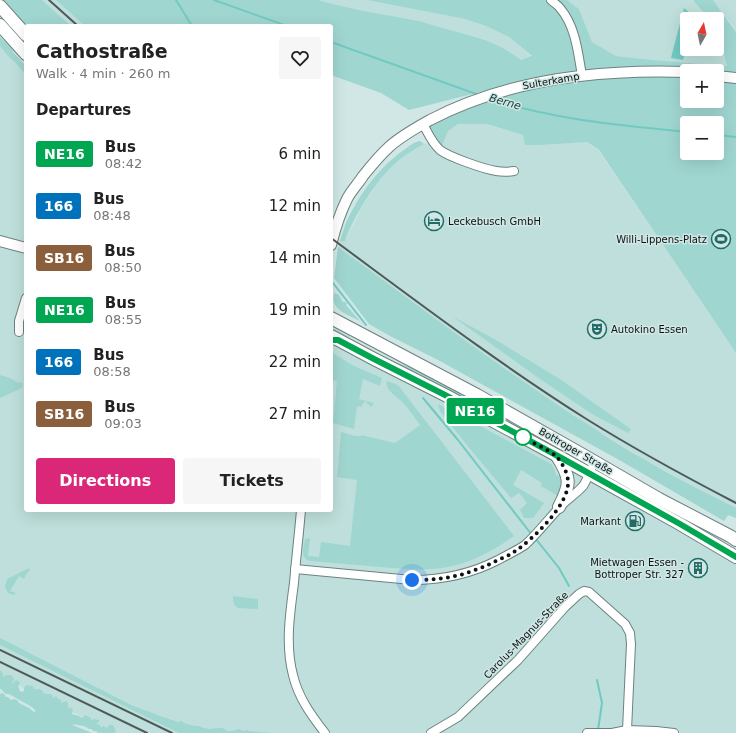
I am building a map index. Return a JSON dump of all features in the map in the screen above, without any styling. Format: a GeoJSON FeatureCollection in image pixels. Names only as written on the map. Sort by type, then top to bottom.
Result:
{"type":"FeatureCollection","features":[{"type":"Feature","properties":{"kind":"main road"},"geometry":{"type":"LineString","coordinates":[[0,6],[24,33]]}},
{"type":"Feature","properties":{"kind":"main road"},"geometry":{"type":"LineString","coordinates":[[0,26],[24,52]]}},
{"type":"Feature","properties":{"kind":"main road","name":"Bottroper Straße"},"geometry":{"type":"LineString","coordinates":[[333,319],[477,395],[659,499],[736,540]]}},
{"type":"Feature","properties":{"kind":"main road","name":"Bottroper Straße"},"geometry":{"type":"LineString","coordinates":[[333,338],[445,395],[556,455],[736,557]]}},
{"type":"Feature","properties":{"kind":"main road"},"geometry":{"type":"LineString","coordinates":[[556,455],[564,467],[568,482],[566,495],[559,507]]}},
{"type":"Feature","properties":{"kind":"street"},"geometry":{"type":"LineString","coordinates":[[551,0],[560,7],[572,27],[582,76]]}},
{"type":"Feature","properties":{"kind":"street","name":"Sulterkamp"},"geometry":{"type":"LineString","coordinates":[[333,239],[348,198],[374,163],[390,146],[423,124],[455,108],[472,101],[525,85],[559,79],[652,71],[680,72]]}},
{"type":"Feature","properties":{"kind":"street"},"geometry":{"type":"LineString","coordinates":[[724,77],[736,78]]}},
{"type":"Feature","properties":{"kind":"street"},"geometry":{"type":"LineString","coordinates":[[423,124],[434,144],[442,151],[495,171],[514,171]]}},
{"type":"Feature","properties":{"kind":"street"},"geometry":{"type":"LineString","coordinates":[[0,241],[24,247]]}},
{"type":"Feature","properties":{"kind":"street"},"geometry":{"type":"LineString","coordinates":[[18,332],[19,321],[24,305]]}},
{"type":"Feature","properties":{"kind":"street"},"geometry":{"type":"LineString","coordinates":[[295,569],[412,580],[430,580],[464,574],[513,553],[530,540],[559,507],[584,485],[596,462]]}},
{"type":"Feature","properties":{"kind":"street"},"geometry":{"type":"LineString","coordinates":[[301,512],[289,628],[290,656],[293,675],[303,702],[325,733]]}},
{"type":"Feature","properties":{"kind":"street","name":"Carolus-Magnus-Straße"},"geometry":{"type":"LineString","coordinates":[[431,733],[458,717],[518,660],[570,602],[584,591],[589,592],[625,624],[630,633],[631,651],[628,730]]}},
{"type":"Feature","properties":{"kind":"street"},"geometry":{"type":"LineString","coordinates":[[587,733],[628,730],[674,733]]}},
{"type":"Feature","properties":{"kind":"shaded area"},"geometry":{"type":"Polygon","coordinates":[[[4,0],[42,0],[69,24],[25,24],[4,0]]]}},
{"type":"Feature","properties":{"kind":"shaded area"},"geometry":{"type":"Polygon","coordinates":[[[42,0],[56,0],[83,24],[69,24],[42,0]]]}},
{"type":"Feature","properties":{"kind":"shaded area"},"geometry":{"type":"Polygon","coordinates":[[[56,0],[318,0],[353,9],[417,21],[466,34],[495,44],[521,60],[532,56],[509,37],[486,26],[465,19],[367,0],[548,0],[559,9],[570,28],[580,75],[496,88],[409,110],[381,93],[333,76],[333,24],[83,24],[56,0]]]}},
{"type":"Feature","properties":{"kind":"shaded area"},"geometry":{"type":"Polygon","coordinates":[[[318,0],[367,0],[465,19],[486,26],[509,37],[532,57],[521,60],[512,53],[477,37],[415,21],[390,17],[318,0]]]}},
{"type":"Feature","properties":{"kind":"shaded area"},"geometry":{"type":"Polygon","coordinates":[[[553,0],[567,0],[579,9],[592,42],[616,56],[702,64],[680,64],[680,71],[583,75],[573,27],[553,0]]]}},
{"type":"Feature","properties":{"kind":"shaded area"},"geometry":{"type":"Polygon","coordinates":[[[567,0],[693,0],[703,12],[680,12],[680,56],[724,56],[724,55],[727,66],[724,66],[724,64],[702,64],[616,56],[592,42],[579,9],[567,0]]]}},
{"type":"Feature","properties":{"kind":"shaded area"},"geometry":{"type":"Polygon","coordinates":[[[693,0],[713,0],[722,12],[703,12],[693,0]]]}},
{"type":"Feature","properties":{"kind":"shaded area"},"geometry":{"type":"Polygon","coordinates":[[[713,0],[736,0],[736,32],[724,12],[722,12],[713,0]]]}},
{"type":"Feature","properties":{"kind":"shaded area"},"geometry":{"type":"Polygon","coordinates":[[[684,8],[689,12],[683,12],[684,8]]]}},
{"type":"Feature","properties":{"kind":"shaded area"},"geometry":{"type":"Polygon","coordinates":[[[724,15],[736,32],[736,77],[724,76],[724,66],[727,66],[724,55],[724,15]]]}},
{"type":"Feature","properties":{"kind":"shaded area"},"geometry":{"type":"Polygon","coordinates":[[[680,23],[680,56],[684,56],[683,60],[671,58],[680,23]]]}},
{"type":"Feature","properties":{"kind":"shaded area"},"geometry":{"type":"Polygon","coordinates":[[[0,37],[12,48],[13,52],[24,64],[24,73],[9,57],[0,46],[0,37]]]}},
{"type":"Feature","properties":{"kind":"shaded area"},"geometry":{"type":"Polygon","coordinates":[[[0,40],[24,65],[24,512],[333,512],[333,320],[353,331],[348,340],[736,563],[736,733],[115,733],[0,676],[0,40]]]}},
{"type":"Feature","properties":{"kind":"shaded area"},"geometry":{"type":"Polygon","coordinates":[[[680,73],[680,108],[724,108],[724,77],[736,78],[736,353],[599,150],[587,142],[525,145],[523,135],[487,124],[458,124],[448,131],[442,146],[435,144],[423,124],[455,109],[559,81],[680,73]]]}},
{"type":"Feature","properties":{"kind":"shaded area","name":"Autokino Essen"},"geometry":{"type":"Polygon","coordinates":[[[458,124],[487,124],[523,135],[526,145],[587,142],[599,151],[736,353],[736,508],[642,458],[592,427],[474,347],[338,247],[340,241],[345,241],[363,205],[387,172],[403,157],[424,144],[432,142],[442,146],[448,131],[458,124]],[[456,318],[631,429],[560,379],[498,341],[456,318]]]}},
{"type":"Feature","properties":{"kind":"shaded area"},"geometry":{"type":"Polygon","coordinates":[[[420,141],[424,144],[403,157],[377,184],[355,218],[345,241],[340,241],[351,213],[363,193],[378,173],[412,144],[420,141]]]}},
{"type":"Feature","properties":{"kind":"shaded area"},"geometry":{"type":"Polygon","coordinates":[[[338,247],[484,354],[573,415],[653,465],[736,508],[736,518],[728,515],[724,521],[621,461],[438,360],[369,324],[334,278],[338,247]]]}},
{"type":"Feature","properties":{"kind":"shaded area"},"geometry":{"type":"Polygon","coordinates":[[[334,292],[340,296],[343,302],[347,303],[346,305],[360,321],[345,313],[335,305],[334,292]]]}},
{"type":"Feature","properties":{"kind":"shaded area"},"geometry":{"type":"Polygon","coordinates":[[[452,316],[498,341],[560,379],[631,429],[628,433],[592,414],[452,316]]]}},
{"type":"Feature","properties":{"kind":"shaded area"},"geometry":{"type":"Polygon","coordinates":[[[333,329],[387,359],[420,371],[580,457],[578,461],[333,332],[333,329]]]}},
{"type":"Feature","properties":{"kind":"shaded area"},"geometry":{"type":"Polygon","coordinates":[[[333,353],[354,366],[382,378],[380,386],[363,379],[359,399],[374,403],[371,407],[365,401],[361,407],[357,406],[354,429],[333,423],[337,381],[333,380],[333,353]]]}},
{"type":"Feature","properties":{"kind":"shaded area"},"geometry":{"type":"Polygon","coordinates":[[[0,375],[19,383],[20,382],[23,384],[22,387],[0,398],[0,375]]]}},
{"type":"Feature","properties":{"kind":"shaded area"},"geometry":{"type":"Polygon","coordinates":[[[387,381],[398,385],[514,536],[495,549],[474,559],[450,567],[430,569],[380,567],[310,561],[304,557],[303,552],[305,539],[310,538],[308,556],[319,557],[321,542],[350,546],[357,480],[337,477],[341,432],[395,443],[420,425],[405,405],[389,390],[386,383],[387,381]]]}},
{"type":"Feature","properties":{"kind":"shaded area"},"geometry":{"type":"Polygon","coordinates":[[[438,404],[551,464],[554,467],[557,476],[563,475],[564,479],[558,496],[541,486],[542,483],[521,470],[513,485],[544,503],[533,518],[524,518],[520,510],[527,503],[519,493],[511,498],[440,411],[438,404]]]}},
{"type":"Feature","properties":{"kind":"shaded area"},"geometry":{"type":"Polygon","coordinates":[[[29,568],[30,570],[24,579],[19,576],[10,591],[16,593],[13,595],[8,593],[5,587],[7,579],[29,568]]]}},
{"type":"Feature","properties":{"kind":"shaded area"},"geometry":{"type":"Polygon","coordinates":[[[233,596],[258,599],[258,609],[236,607],[233,601],[233,596]]]}},
{"type":"Feature","properties":{"kind":"shaded area"},"geometry":{"type":"Polygon","coordinates":[[[0,638],[131,705],[160,716],[209,729],[223,728],[227,731],[239,729],[242,731],[248,730],[275,733],[179,733],[0,645],[0,638]]]}},
{"type":"Feature","properties":{"kind":"shaded area"},"geometry":{"type":"Polygon","coordinates":[[[0,670],[4,677],[6,675],[11,675],[14,679],[12,682],[13,683],[16,680],[20,682],[18,686],[20,691],[24,691],[26,685],[33,686],[34,689],[39,689],[43,691],[43,693],[53,695],[52,696],[54,698],[55,696],[57,697],[61,700],[61,703],[66,701],[68,703],[68,708],[70,707],[73,710],[72,714],[82,718],[85,715],[91,718],[91,721],[93,719],[99,720],[97,724],[101,727],[104,726],[106,728],[109,725],[113,725],[116,731],[114,733],[98,733],[84,726],[70,724],[92,733],[0,733],[0,694],[4,694],[11,700],[17,700],[19,703],[34,712],[36,711],[32,707],[9,694],[6,694],[0,689],[0,670]]]}},
{"type":"Feature","properties":{"kind":"waterway"},"geometry":{"type":"LineString","coordinates":[[176,0],[191,24]]}},
{"type":"Feature","properties":{"kind":"waterway","name":"Berne"},"geometry":{"type":"LineString","coordinates":[[214,0],[281,24]]}},
{"type":"Feature","properties":{"kind":"waterway","name":"Berne"},"geometry":{"type":"LineString","coordinates":[[333,43],[479,95]]}},
{"type":"Feature","properties":{"kind":"waterway","name":"Berne"},"geometry":{"type":"LineString","coordinates":[[491,99],[564,117],[680,131]]}},
{"type":"Feature","properties":{"kind":"waterway","name":"Berne"},"geometry":{"type":"LineString","coordinates":[[724,136],[736,137]]}},
{"type":"Feature","properties":{"kind":"waterway"},"geometry":{"type":"LineString","coordinates":[[333,283],[366,325]]}},
{"type":"Feature","properties":{"kind":"waterway"},"geometry":{"type":"LineString","coordinates":[[423,398],[458,440],[532,535]]}},
{"type":"Feature","properties":{"kind":"waterway"},"geometry":{"type":"LineString","coordinates":[[535,538],[559,568],[569,586]]}},
{"type":"Feature","properties":{"kind":"waterway"},"geometry":{"type":"LineString","coordinates":[[597,680],[602,703],[598,730]]}},
{"type":"Feature","properties":{"kind":"railway"},"geometry":{"type":"LineString","coordinates":[[49,0],[76,24]]}},
{"type":"Feature","properties":{"kind":"railway"},"geometry":{"type":"LineString","coordinates":[[333,239],[522,377],[555,399],[643,453],[736,503]]}},
{"type":"Feature","properties":{"kind":"railway"},"geometry":{"type":"LineString","coordinates":[[0,650],[172,733]]}},
{"type":"Feature","properties":{"kind":"railway"},"geometry":{"type":"LineString","coordinates":[[0,662],[147,733]]}},
{"type":"Feature","properties":{"kind":"bus line","name":"NE16"},"geometry":{"type":"LineString","coordinates":[[333,340],[338,340],[445,395],[589,473],[736,557]]}},
{"type":"Feature","properties":{"kind":"place","name":"Leckebusch GmbH"},"geometry":{"type":"Point","coordinates":[434,221]}},
{"type":"Feature","properties":{"kind":"place","name":"Willi-Lippens-Platz"},"geometry":{"type":"Point","coordinates":[721,239]}},
{"type":"Feature","properties":{"kind":"place","name":"Autokino Essen"},"geometry":{"type":"Point","coordinates":[597,329]}},
{"type":"Feature","properties":{"kind":"place","name":"Markant"},"geometry":{"type":"Point","coordinates":[635,521]}},
{"type":"Feature","properties":{"kind":"place","name":"Mietwagen Essen - Bottroper Str. 327"},"geometry":{"type":"Point","coordinates":[698,568]}},
{"type":"Feature","properties":{"kind":"route"},"geometry":{"type":"LineString","coordinates":[[412,580],[430,580],[451,577],[476,570],[499,560],[513,553],[524,545],[541,529],[559,507],[566,495],[568,487],[564,467],[556,455],[520,436],[523,437]]}}]}
